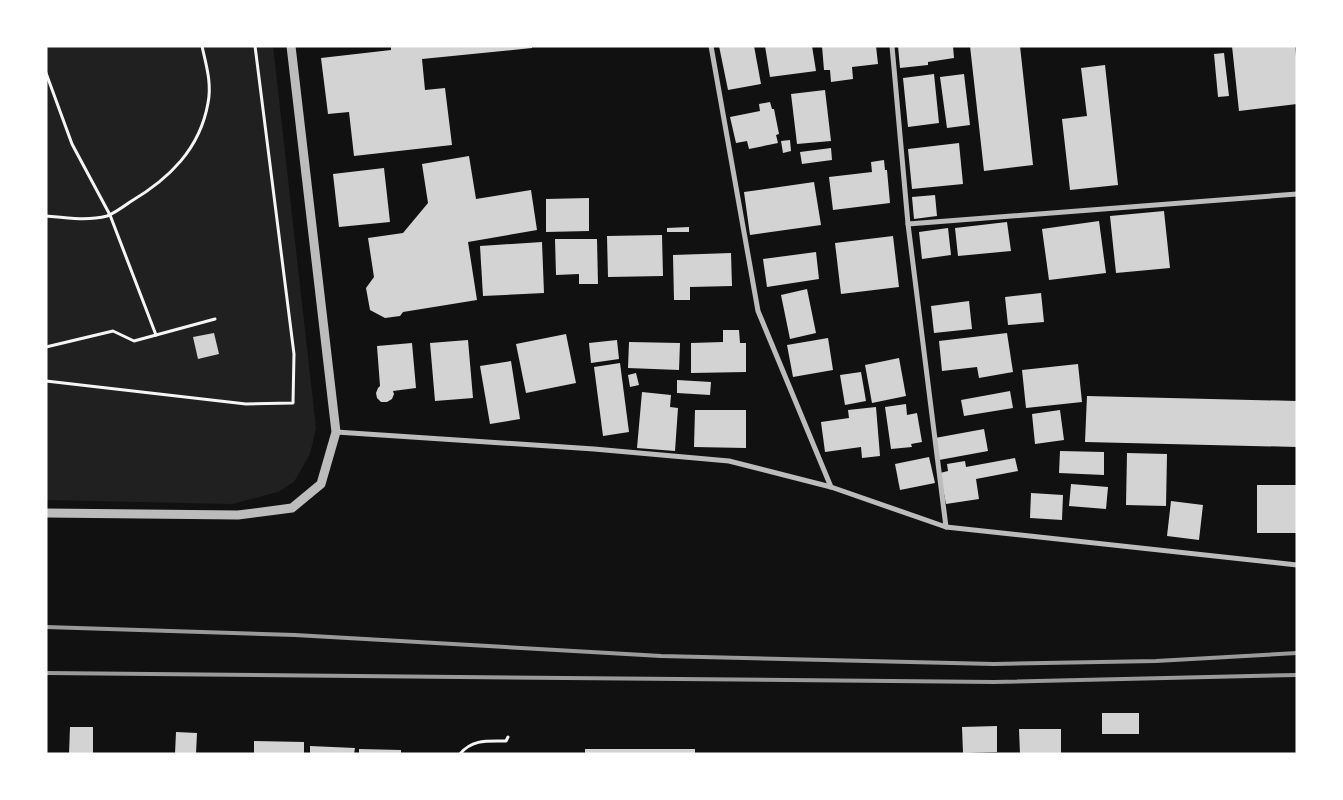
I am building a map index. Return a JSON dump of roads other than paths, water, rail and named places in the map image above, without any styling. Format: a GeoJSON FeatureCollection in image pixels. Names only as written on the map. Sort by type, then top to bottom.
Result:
{"type":"FeatureCollection","features":[{"type":"Feature","properties":{"kind":"street"},"geometry":{"type":"LineString","coordinates":[[46,513],[238,515],[292,508],[321,484],[336,432],[291,46]]}},
{"type":"Feature","properties":{"kind":"street"},"geometry":{"type":"LineString","coordinates":[[711,46],[758,311],[831,487]]}},
{"type":"Feature","properties":{"kind":"street"},"geometry":{"type":"LineString","coordinates":[[892,46],[908,224],[946,527]]}},
{"type":"Feature","properties":{"kind":"street"},"geometry":{"type":"LineString","coordinates":[[908,224],[1297,194]]}},
{"type":"Feature","properties":{"kind":"street"},"geometry":{"type":"LineString","coordinates":[[336,432],[594,449],[729,461],[831,487],[946,527],[1297,565]]}},
{"type":"Feature","properties":{"kind":"railway"},"geometry":{"type":"LineString","coordinates":[[46,627],[295,635],[661,656],[994,664],[1156,661],[1297,653]]}},
{"type":"Feature","properties":{"kind":"railway"},"geometry":{"type":"LineString","coordinates":[[46,673],[994,682],[1297,675]]}}]}
